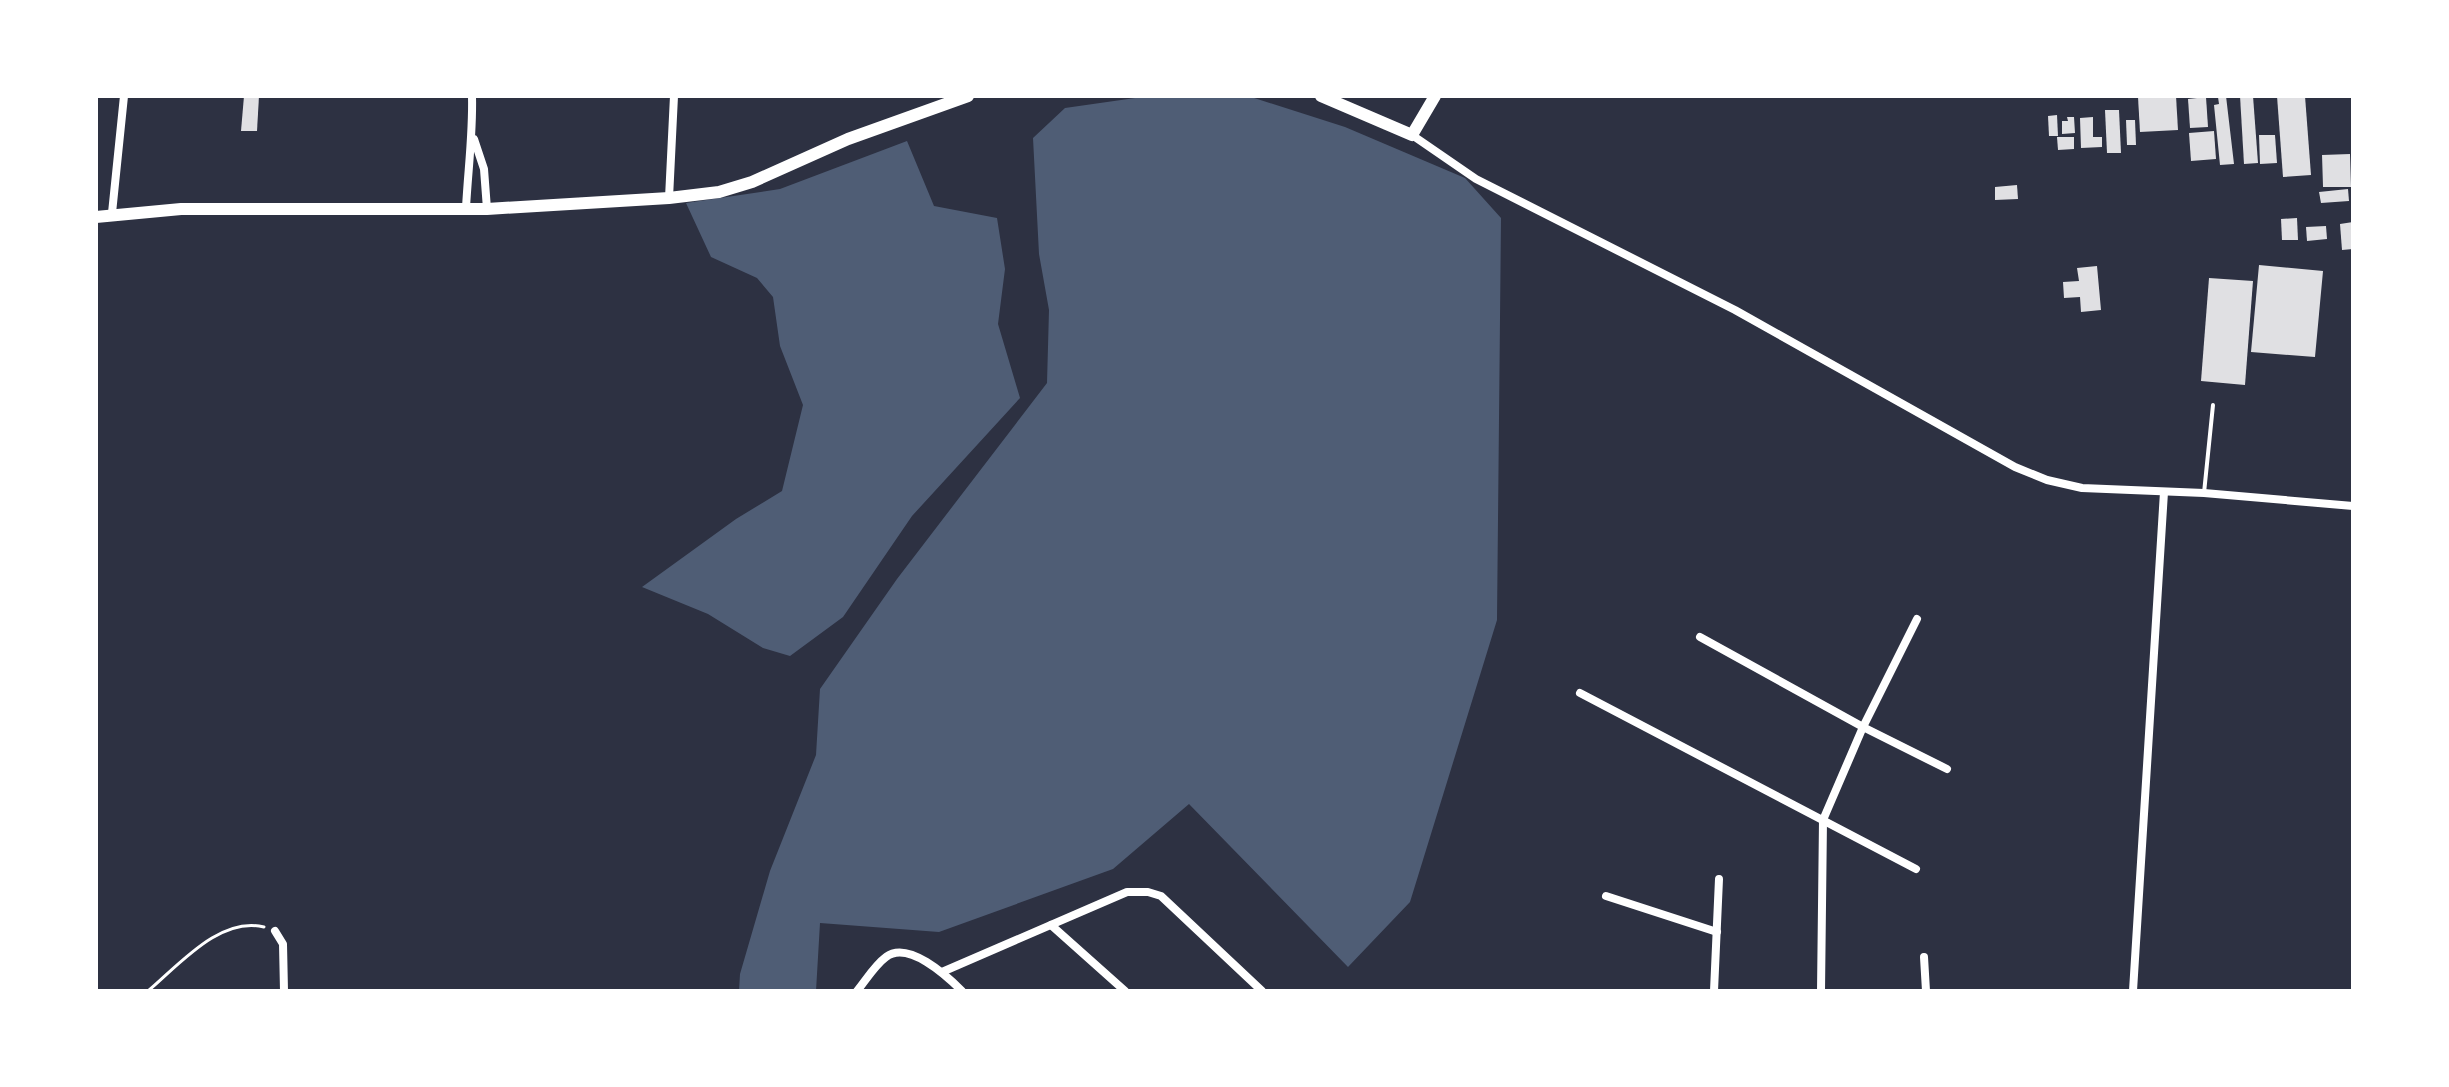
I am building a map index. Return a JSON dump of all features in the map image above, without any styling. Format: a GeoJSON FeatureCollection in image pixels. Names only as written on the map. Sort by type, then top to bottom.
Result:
{"type":"FeatureCollection","features":[{"type":"Feature","properties":{"kind":"main road"},"geometry":{"type":"LineString","coordinates":[[96,217],[112,213],[181,209],[487,209],[719,192],[752,182],[848,139],[968,96]]}},
{"type":"Feature","properties":{"kind":"main road"},"geometry":{"type":"LineString","coordinates":[[1321,96],[1412,135],[1435,96]]}},
{"type":"Feature","properties":{"kind":"street"},"geometry":{"type":"LineString","coordinates":[[112,213],[124,96]]}},
{"type":"Feature","properties":{"kind":"street"},"geometry":{"type":"LineString","coordinates":[[466,208],[473,138],[472,96]]}},
{"type":"Feature","properties":{"kind":"street"},"geometry":{"type":"LineString","coordinates":[[669,198],[674,96]]}},
{"type":"Feature","properties":{"kind":"street"},"geometry":{"type":"LineString","coordinates":[[1412,135],[1476,179],[1735,310],[2015,467],[2047,480],[2082,488],[2204,493],[2353,506]]}},
{"type":"Feature","properties":{"kind":"street"},"geometry":{"type":"LineString","coordinates":[[473,138],[484,169],[487,209]]}},
{"type":"Feature","properties":{"kind":"street"},"geometry":{"type":"LineString","coordinates":[[2133,991],[2164,492]]}},
{"type":"Feature","properties":{"kind":"street"},"geometry":{"type":"LineString","coordinates":[[1821,991],[1823,820],[1863,727],[1917,619]]}},
{"type":"Feature","properties":{"kind":"street"},"geometry":{"type":"LineString","coordinates":[[1700,637],[1863,727],[1947,769]]}},
{"type":"Feature","properties":{"kind":"street"},"geometry":{"type":"LineString","coordinates":[[1580,693],[1916,869]]}},
{"type":"Feature","properties":{"kind":"street"},"geometry":{"type":"LineString","coordinates":[[1714,991],[1719,879]]}},
{"type":"Feature","properties":{"kind":"street"},"geometry":{"type":"LineString","coordinates":[[942,972],[1127,892],[1148,892],[1161,896],[1262,991]]}},
{"type":"Feature","properties":{"kind":"street"},"geometry":{"type":"LineString","coordinates":[[1606,896],[1717,932]]}},
{"type":"Feature","properties":{"kind":"street"},"geometry":{"type":"LineString","coordinates":[[1051,925],[1125,991]]}},
{"type":"Feature","properties":{"kind":"street"},"geometry":{"type":"LineString","coordinates":[[275,931],[283,944],[284,991]]}},
{"type":"Feature","properties":{"kind":"street"},"geometry":{"type":"LineString","coordinates":[[857,991],[887,956],[897,953],[912,954],[942,972],[962,991]]}},
{"type":"Feature","properties":{"kind":"street"},"geometry":{"type":"LineString","coordinates":[[1924,957],[1926,991]]}},
{"type":"Feature","properties":{"kind":"lane"},"geometry":{"type":"LineString","coordinates":[[2204,493],[2213,405]]}},
{"type":"Feature","properties":{"kind":"path"},"geometry":{"type":"LineString","coordinates":[[148,991],[211,939],[237,925],[251,924],[275,931]]}},
{"type":"Feature","properties":{"kind":"water"},"geometry":{"type":"Polygon","coordinates":[[[1248,96],[1345,127],[1465,178],[1501,218],[1497,620],[1410,902],[1348,967],[1189,804],[1113,869],[939,932],[820,923],[816,991],[739,991],[740,974],[770,871],[816,755],[820,689],[897,579],[1047,383],[1049,310],[1039,254],[1033,138],[1065,108],[1142,97],[1248,96]]]}},
{"type":"Feature","properties":{"kind":"water"},"geometry":{"type":"Polygon","coordinates":[[[907,141],[934,206],[997,218],[1005,269],[998,324],[1020,398],[912,516],[843,617],[790,656],[763,648],[708,614],[642,587],[736,519],[782,491],[803,405],[780,346],[773,297],[757,278],[711,257],[686,203],[780,189],[907,141]]]}},
{"type":"Feature","properties":{"kind":"building"},"geometry":{"type":"Polygon","coordinates":[[[244,96],[259,96],[257,131],[241,131],[244,96]]]}},
{"type":"Feature","properties":{"kind":"building"},"geometry":{"type":"Polygon","coordinates":[[[2176,96],[2178,130],[2140,132],[2138,97],[2176,96]]]}},
{"type":"Feature","properties":{"kind":"building"},"geometry":{"type":"Polygon","coordinates":[[[2226,96],[2234,164],[2220,165],[2214,105],[2219,104],[2218,97],[2226,96]]]}},
{"type":"Feature","properties":{"kind":"building"},"geometry":{"type":"Polygon","coordinates":[[[2240,96],[2253,96],[2258,163],[2244,164],[2240,96]]]}},
{"type":"Feature","properties":{"kind":"building"},"geometry":{"type":"Polygon","coordinates":[[[2277,96],[2305,96],[2311,175],[2283,177],[2277,96]]]}},
{"type":"Feature","properties":{"kind":"building"},"geometry":{"type":"Polygon","coordinates":[[[2206,97],[2208,127],[2190,128],[2188,99],[2206,97]]]}},
{"type":"Feature","properties":{"kind":"building"},"geometry":{"type":"Polygon","coordinates":[[[2105,110],[2119,110],[2121,153],[2107,153],[2105,110]]]}},
{"type":"Feature","properties":{"kind":"building"},"geometry":{"type":"Polygon","coordinates":[[[2057,115],[2058,136],[2049,136],[2048,116],[2057,115]]]}},
{"type":"Feature","properties":{"kind":"building"},"geometry":{"type":"Polygon","coordinates":[[[2067,117],[2074,117],[2075,133],[2062,134],[2062,121],[2068,121],[2067,117]]]}},
{"type":"Feature","properties":{"kind":"building"},"geometry":{"type":"Polygon","coordinates":[[[2093,117],[2093,137],[2102,137],[2102,147],[2081,148],[2080,118],[2093,117]]]}},
{"type":"Feature","properties":{"kind":"building"},"geometry":{"type":"Polygon","coordinates":[[[2126,120],[2135,120],[2136,145],[2127,145],[2126,120]]]}},
{"type":"Feature","properties":{"kind":"building"},"geometry":{"type":"Polygon","coordinates":[[[2214,131],[2216,159],[2191,161],[2189,133],[2214,131]]]}},
{"type":"Feature","properties":{"kind":"building"},"geometry":{"type":"Polygon","coordinates":[[[2259,135],[2275,135],[2277,163],[2260,164],[2259,135]]]}},
{"type":"Feature","properties":{"kind":"building"},"geometry":{"type":"Polygon","coordinates":[[[2057,137],[2074,137],[2074,149],[2058,150],[2057,137]]]}},
{"type":"Feature","properties":{"kind":"building"},"geometry":{"type":"Polygon","coordinates":[[[2350,154],[2351,187],[2323,187],[2322,155],[2350,154]]]}},
{"type":"Feature","properties":{"kind":"building"},"geometry":{"type":"Polygon","coordinates":[[[2017,185],[2018,199],[1995,200],[1995,187],[2017,185]]]}},
{"type":"Feature","properties":{"kind":"building"},"geometry":{"type":"Polygon","coordinates":[[[2348,189],[2349,201],[2321,203],[2319,192],[2348,189]]]}},
{"type":"Feature","properties":{"kind":"building"},"geometry":{"type":"Polygon","coordinates":[[[2297,218],[2298,240],[2282,240],[2281,219],[2297,218]]]}},
{"type":"Feature","properties":{"kind":"building"},"geometry":{"type":"Polygon","coordinates":[[[2353,222],[2353,249],[2342,250],[2340,224],[2353,222]]]}},
{"type":"Feature","properties":{"kind":"building"},"geometry":{"type":"Polygon","coordinates":[[[2326,226],[2327,239],[2307,241],[2306,227],[2326,226]]]}},
{"type":"Feature","properties":{"kind":"building"},"geometry":{"type":"Polygon","coordinates":[[[2259,265],[2323,271],[2315,357],[2251,352],[2259,265]]]}},
{"type":"Feature","properties":{"kind":"building"},"geometry":{"type":"Polygon","coordinates":[[[2097,266],[2101,310],[2081,312],[2080,297],[2064,298],[2063,282],[2079,281],[2077,268],[2097,266]]]}},
{"type":"Feature","properties":{"kind":"building"},"geometry":{"type":"Polygon","coordinates":[[[2209,278],[2253,281],[2245,385],[2201,381],[2209,278]]]}}]}
